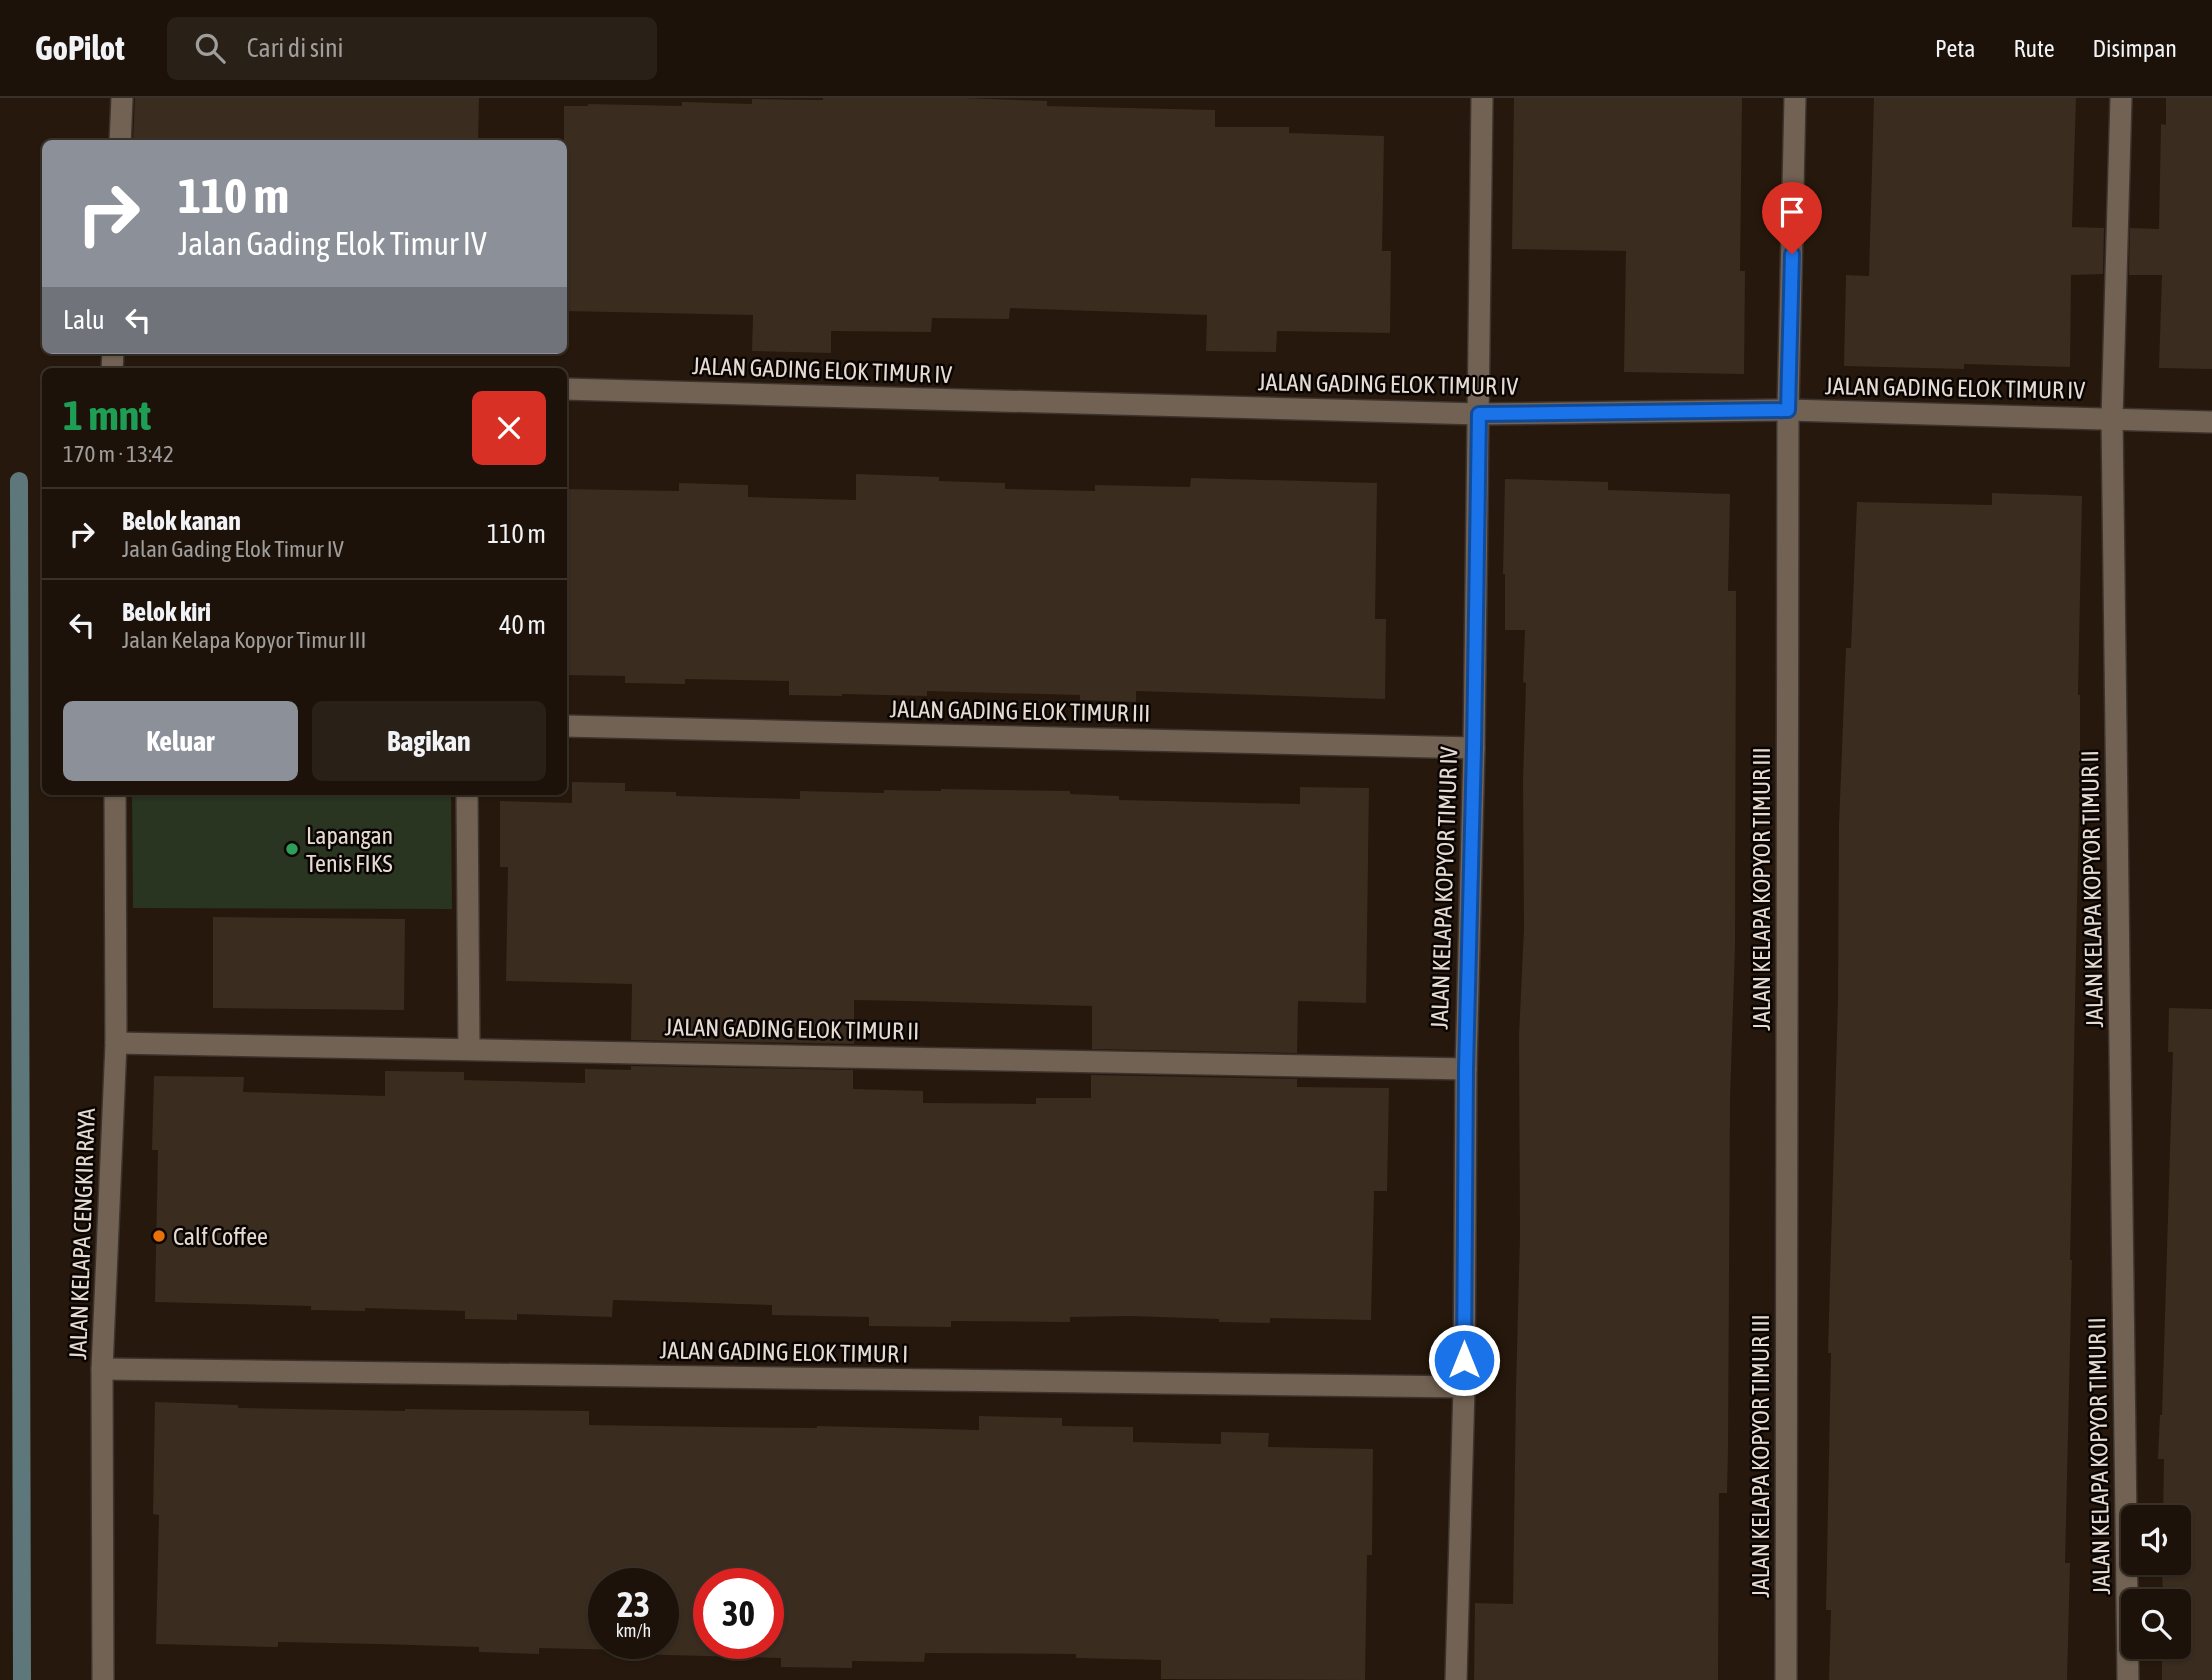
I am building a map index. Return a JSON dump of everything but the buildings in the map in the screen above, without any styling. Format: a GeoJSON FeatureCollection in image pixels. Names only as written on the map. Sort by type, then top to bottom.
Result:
{"type":"FeatureCollection","features":[{"type":"Feature","properties":{"kind":"street"},"geometry":{"type":"LineString","coordinates":[[120,140],[122,98]]}},
{"type":"Feature","properties":{"kind":"street","name":"JALAN KELAPA KOPYOR TIMUR IV"},"geometry":{"type":"LineString","coordinates":[[1456,1680],[1464,1387],[1466,1069],[1474,748],[1482,98]]}},
{"type":"Feature","properties":{"kind":"street","name":"JALAN KELAPA KOPYOR TIMUR III"},"geometry":{"type":"LineString","coordinates":[[1786,1680],[1788,410],[1796,98]]}},
{"type":"Feature","properties":{"kind":"street","name":"JALAN KELAPA KOPYOR TIMUR II"},"geometry":{"type":"LineString","coordinates":[[2121,98],[2112,419],[2129,1680]]}},
{"type":"Feature","properties":{"kind":"street","name":"JALAN GADING ELOK TIMUR IV"},"geometry":{"type":"LineString","coordinates":[[567,389],[1479,414],[1788,410],[2212,422]]}},
{"type":"Feature","properties":{"kind":"street","name":"JALAN GADING ELOK TIMUR III"},"geometry":{"type":"LineString","coordinates":[[567,726],[1474,748]]}},
{"type":"Feature","properties":{"kind":"street","name":"JALAN KELAPA CENGKIR RAYA"},"geometry":{"type":"LineString","coordinates":[[103,1680],[102,1369],[116,1043],[115,795]]}},
{"type":"Feature","properties":{"kind":"street"},"geometry":{"type":"LineString","coordinates":[[467,795],[469,1048]]}},
{"type":"Feature","properties":{"kind":"street","name":"JALAN GADING ELOK TIMUR II"},"geometry":{"type":"LineString","coordinates":[[116,1043],[1466,1069]]}},
{"type":"Feature","properties":{"kind":"street","name":"JALAN GADING ELOK TIMUR I"},"geometry":{"type":"LineString","coordinates":[[102,1369],[1464,1387]]}},
{"type":"Feature","properties":{"kind":"green space","name":"Lapangan Tenis FIKS"},"geometry":{"type":"Polygon","coordinates":[[[132,795],[451,795],[452,909],[133,908],[132,795]]]}},
{"type":"Feature","properties":{"kind":"waterway"},"geometry":{"type":"LineString","coordinates":[[19,481],[22,1680]]}},
{"type":"Feature","properties":{"kind":"place","name":"Lapangan Tenis FIKS"},"geometry":{"type":"Point","coordinates":[292,849]}},
{"type":"Feature","properties":{"kind":"place","name":"Calf Coffee"},"geometry":{"type":"Point","coordinates":[159,1236]}},
{"type":"Feature","properties":{"kind":"route"},"geometry":{"type":"LineString","coordinates":[[1464,1360],[1466,1069],[1479,414],[1788,410],[1792,254]]}}]}
